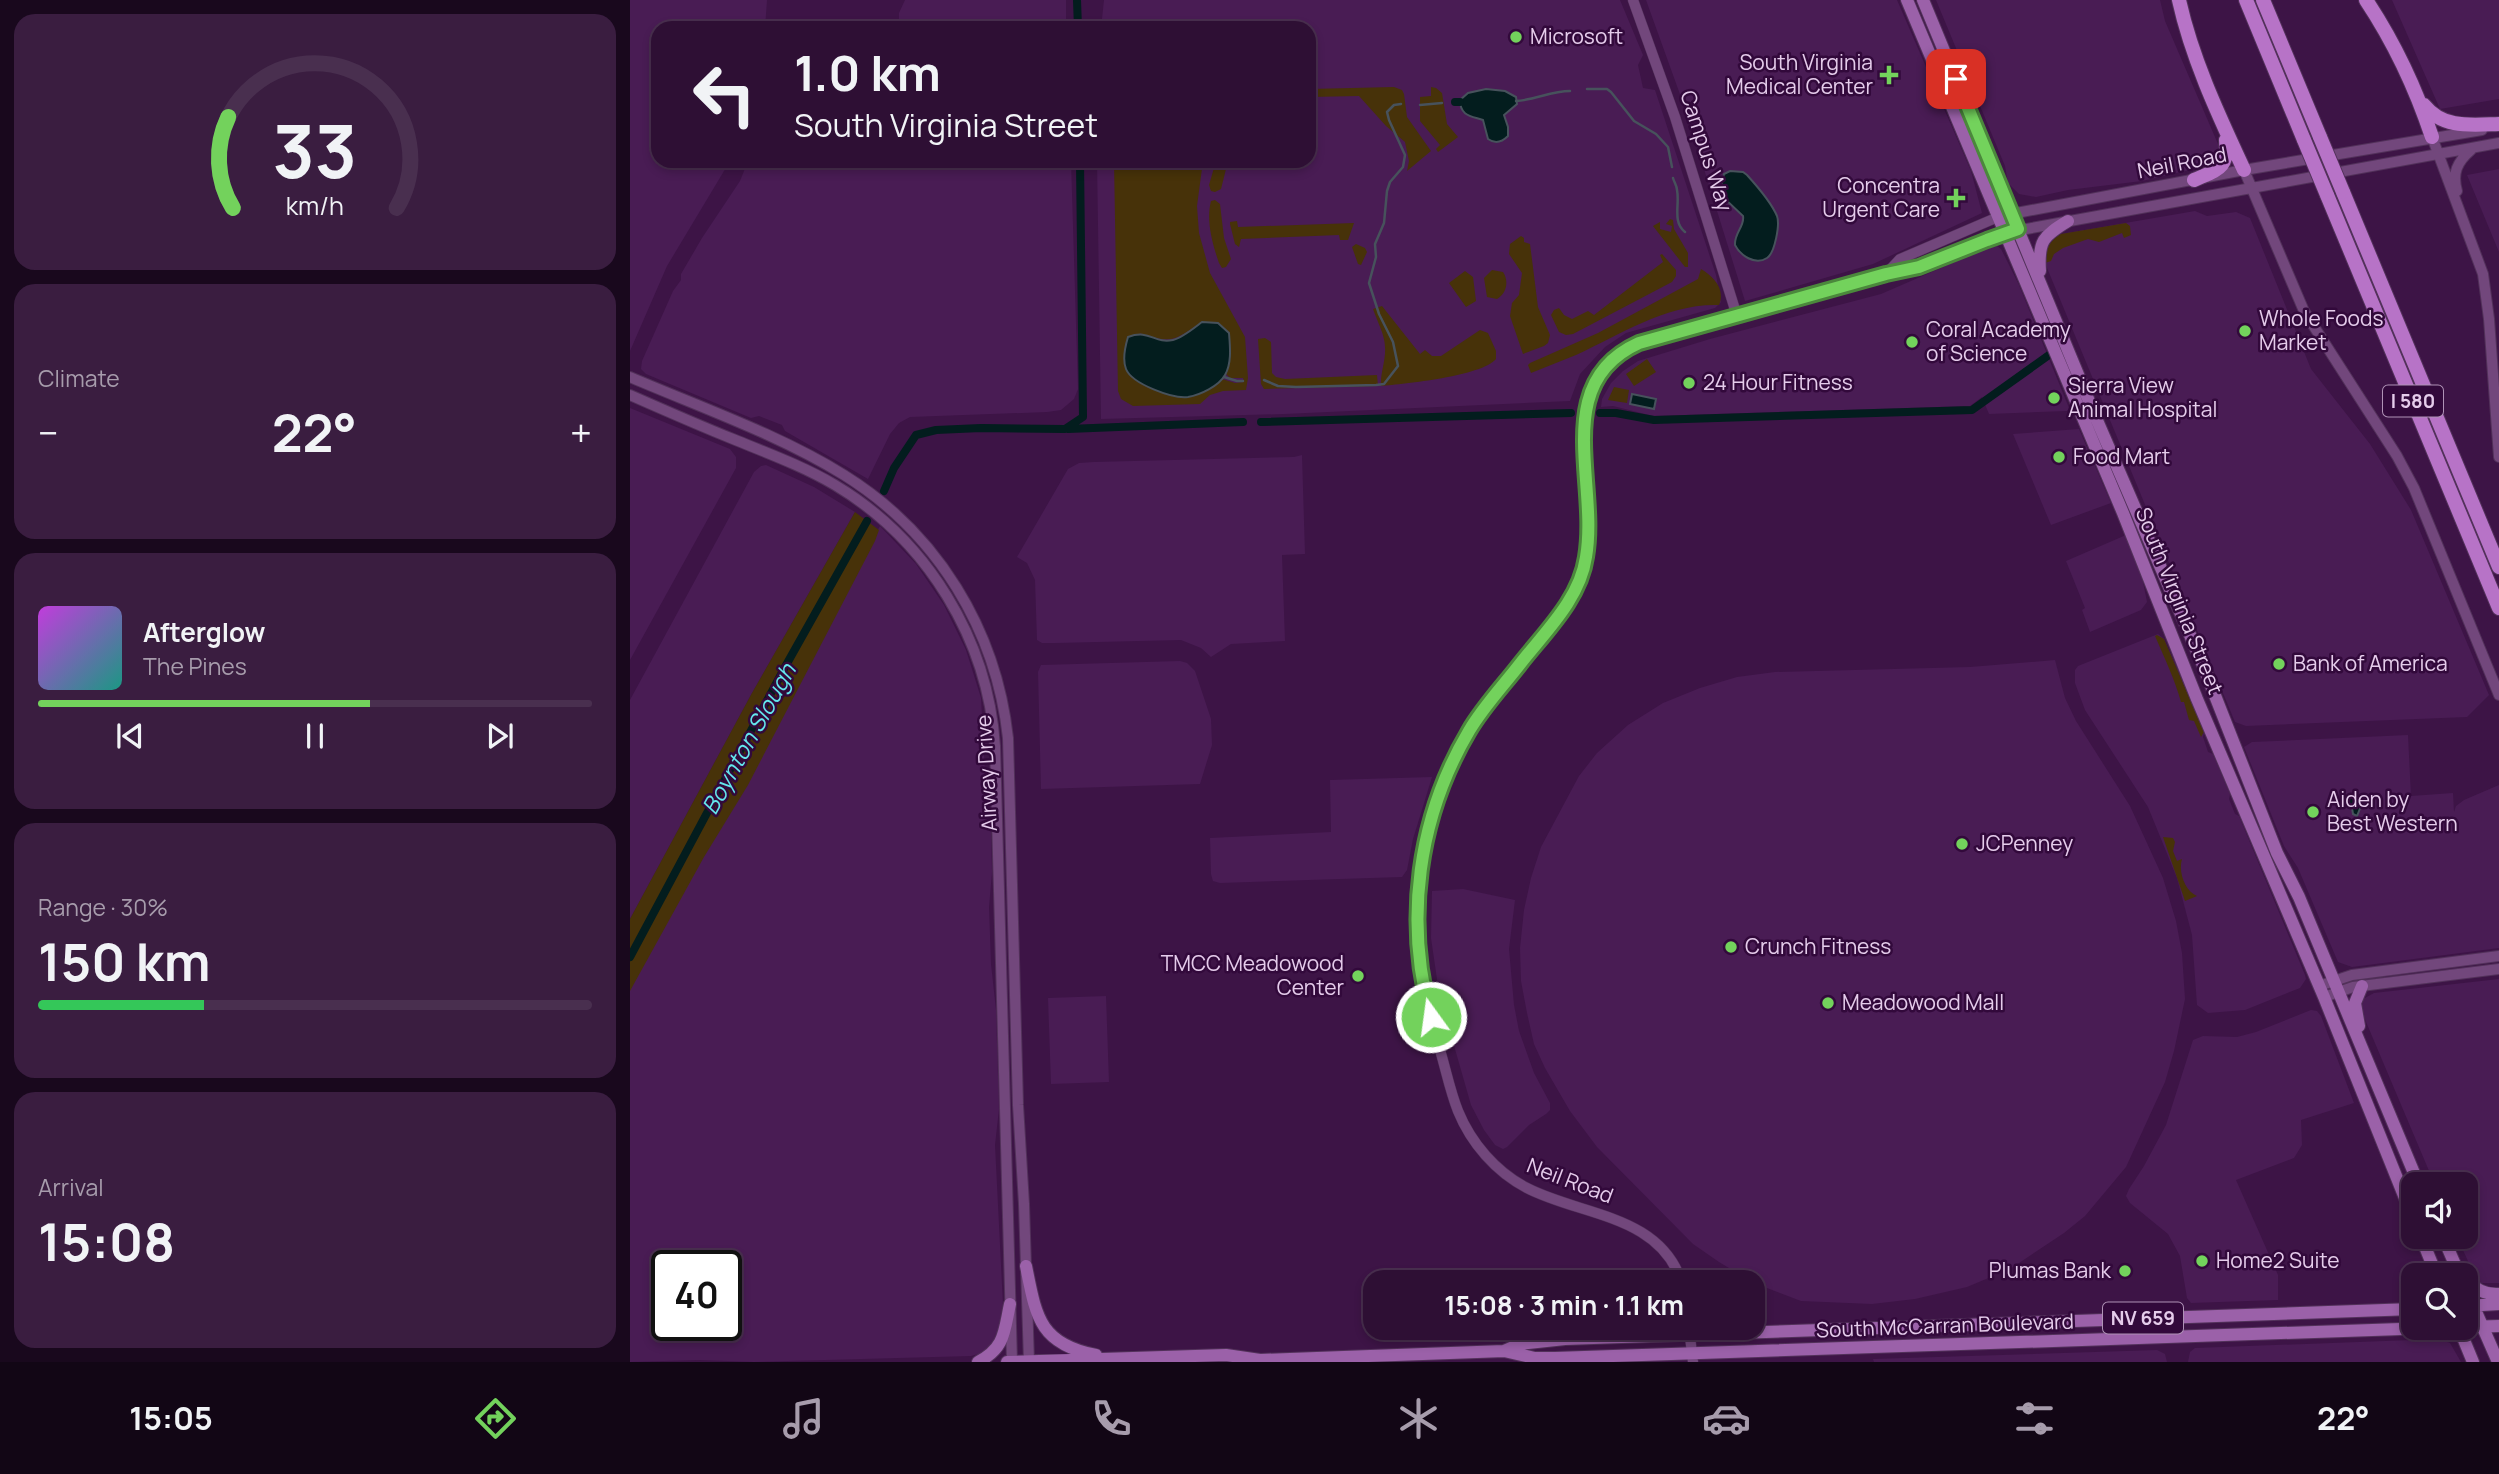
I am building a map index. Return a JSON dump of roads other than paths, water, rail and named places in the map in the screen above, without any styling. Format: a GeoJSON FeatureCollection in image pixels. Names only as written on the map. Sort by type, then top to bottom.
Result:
{"type":"FeatureCollection","features":[{"type":"Feature","properties":{"kind":"highway"},"geometry":{"type":"LineString","coordinates":[[2179,0],[2191,42],[2225,131],[2244,170]]}},
{"type":"Feature","properties":{"kind":"highway","name":"I 580"},"geometry":{"type":"LineString","coordinates":[[2246,0],[2499,608]]}},
{"type":"Feature","properties":{"kind":"highway","name":"I 580"},"geometry":{"type":"LineString","coordinates":[[2263,0],[2499,567]]}},
{"type":"Feature","properties":{"kind":"highway"},"geometry":{"type":"LineString","coordinates":[[2366,0],[2389,36],[2432,137]]}},
{"type":"Feature","properties":{"kind":"highway"},"geometry":{"type":"LineString","coordinates":[[2418,99],[2435,116],[2454,124],[2499,126]]}},
{"type":"Feature","properties":{"kind":"highway"},"geometry":{"type":"LineString","coordinates":[[2194,180],[2216,171],[2224,164],[2227,154],[2225,131]]}},
{"type":"Feature","properties":{"kind":"main road","name":"South Virginia Street"},"geometry":{"type":"LineString","coordinates":[[1907,0],[2004,233],[2329,988],[2365,1054],[2414,1172]]}},
{"type":"Feature","properties":{"kind":"main road","name":"South Virginia Street"},"geometry":{"type":"LineString","coordinates":[[1923,0],[2121,476],[2203,665],[2272,842],[2299,897],[2329,988],[2401,1184]]}},
{"type":"Feature","properties":{"kind":"main road","name":"Neil Road"},"geometry":{"type":"LineString","coordinates":[[1998,217],[2244,170],[2499,126]]}},
{"type":"Feature","properties":{"kind":"main road"},"geometry":{"type":"LineString","coordinates":[[2432,137],[2479,259],[2485,288],[2499,457]]}},
{"type":"Feature","properties":{"kind":"main road","name":"Neil Road"},"geometry":{"type":"LineString","coordinates":[[2004,233],[2499,143]]}},
{"type":"Feature","properties":{"kind":"main road"},"geometry":{"type":"LineString","coordinates":[[2464,221],[2455,177],[2461,158],[2473,149]]}},
{"type":"Feature","properties":{"kind":"main road"},"geometry":{"type":"LineString","coordinates":[[2244,170],[2304,311],[2397,456],[2414,488],[2499,695]]}},
{"type":"Feature","properties":{"kind":"main road"},"geometry":{"type":"LineString","coordinates":[[2042,285],[2040,246],[2048,235],[2068,221]]}},
{"type":"Feature","properties":{"kind":"main road","name":"Airway Drive"},"geometry":{"type":"LineString","coordinates":[[630,377],[789,447],[848,478],[907,525],[937,558],[960,591],[985,642],[1006,722],[1029,1362]]}},
{"type":"Feature","properties":{"kind":"main road","name":"Airway Drive"},"geometry":{"type":"LineString","coordinates":[[630,395],[819,476],[868,507],[903,538],[925,565],[952,604],[979,663],[993,725],[997,811],[1011,1362]]}},
{"type":"Feature","properties":{"kind":"main road"},"geometry":{"type":"LineString","coordinates":[[903,538],[922,552],[949,588],[960,591]]}},
{"type":"Feature","properties":{"kind":"main road"},"geometry":{"type":"LineString","coordinates":[[997,811],[1003,837],[1004,889],[1012,899],[1006,908],[1006,962],[1002,989]]}},
{"type":"Feature","properties":{"kind":"main road"},"geometry":{"type":"LineString","coordinates":[[2329,988],[2499,956]]}},
{"type":"Feature","properties":{"kind":"main road"},"geometry":{"type":"LineString","coordinates":[[2329,988],[2499,968]]}},
{"type":"Feature","properties":{"kind":"main road"},"geometry":{"type":"LineString","coordinates":[[2362,986],[2355,1003],[2365,1054]]}},
{"type":"Feature","properties":{"kind":"main road"},"geometry":{"type":"LineString","coordinates":[[1026,1266],[1035,1312],[1051,1335],[1076,1350],[1117,1359]]}},
{"type":"Feature","properties":{"kind":"main road"},"geometry":{"type":"LineString","coordinates":[[2478,1290],[2489,1295],[2499,1294]]}},
{"type":"Feature","properties":{"kind":"main road"},"geometry":{"type":"LineString","coordinates":[[978,1362],[992,1354],[1000,1345],[1010,1304]]}},
{"type":"Feature","properties":{"kind":"main road"},"geometry":{"type":"LineString","coordinates":[[2478,1305],[2499,1304]]}},
{"type":"Feature","properties":{"kind":"main road"},"geometry":{"type":"LineString","coordinates":[[2383,1310],[2401,1305]]}},
{"type":"Feature","properties":{"kind":"main road","name":"South McCarran Boulevard"},"geometry":{"type":"LineString","coordinates":[[1765,1330],[2401,1309]]}},
{"type":"Feature","properties":{"kind":"main road"},"geometry":{"type":"LineString","coordinates":[[2478,1319],[2498,1362]]}},
{"type":"Feature","properties":{"kind":"main road"},"geometry":{"type":"LineString","coordinates":[[2478,1327],[2499,1326]]}},
{"type":"Feature","properties":{"kind":"main road","name":"South McCarran Boulevard"},"geometry":{"type":"LineString","coordinates":[[1504,1351],[1535,1358],[1689,1358],[2401,1329]]}},
{"type":"Feature","properties":{"kind":"main road","name":"South McCarran Boulevard"},"geometry":{"type":"LineString","coordinates":[[1011,1362],[1226,1355],[1257,1361],[1504,1351],[1535,1342],[1566,1340]]}},
{"type":"Feature","properties":{"kind":"main road"},"geometry":{"type":"LineString","coordinates":[[2464,1340],[2473,1362]]}},
{"type":"Feature","properties":{"kind":"street","name":"Campus Way"},"geometry":{"type":"LineString","coordinates":[[1633,0],[1675,117],[1737,316]]}},
{"type":"Feature","properties":{"kind":"street","name":"Neil Road"},"geometry":{"type":"LineString","coordinates":[[1886,274],[1900,259],[1998,217]]}},
{"type":"Feature","properties":{"kind":"street","name":"Neil Road"},"geometry":{"type":"LineString","coordinates":[[1676,1270],[1670,1257],[1650,1236],[1627,1223],[1549,1197],[1520,1184],[1494,1164],[1471,1137],[1454,1098],[1422,981],[1418,946],[1418,894],[1431,816],[1457,752],[1475,722],[1569,601],[1584,570],[1588,531],[1584,415],[1590,390],[1610,360],[1628,348],[1651,339],[1919,267],[2004,233]]}},
{"type":"Feature","properties":{"kind":"street"},"geometry":{"type":"LineString","coordinates":[[1689,1340],[1689,1358]]}},
{"type":"Feature","properties":{"kind":"waterway"},"geometry":{"type":"LineString","coordinates":[[1077,0],[1078,21]]}},
{"type":"Feature","properties":{"kind":"waterway"},"geometry":{"type":"LineString","coordinates":[[1587,89],[1607,89],[1611,92],[1634,121],[1656,134],[1668,147],[1672,167]]}},
{"type":"Feature","properties":{"kind":"waterway"},"geometry":{"type":"LineString","coordinates":[[1516,101],[1570,91]]}},
{"type":"Feature","properties":{"kind":"waterway"},"geometry":{"type":"LineString","coordinates":[[1455,102],[1460,102]]}},
{"type":"Feature","properties":{"kind":"waterway"},"geometry":{"type":"LineString","coordinates":[[1420,105],[1442,103]]}},
{"type":"Feature","properties":{"kind":"waterway"},"geometry":{"type":"LineString","coordinates":[[1264,380],[1278,386],[1296,387],[1376,385],[1384,384],[1398,366],[1393,342],[1379,314],[1369,283],[1376,257],[1375,244],[1384,223],[1387,191],[1390,182],[1403,167],[1405,155],[1387,112],[1394,105],[1401,104]]}},
{"type":"Feature","properties":{"kind":"waterway"},"geometry":{"type":"LineString","coordinates":[[884,491],[894,468],[916,435],[936,430],[981,428],[1065,429],[1083,417],[1080,168]]}},
{"type":"Feature","properties":{"kind":"waterway"},"geometry":{"type":"LineString","coordinates":[[1673,178],[1678,195],[1679,223],[1685,232]]}},
{"type":"Feature","properties":{"kind":"waterway"},"geometry":{"type":"LineString","coordinates":[[1600,413],[1654,420],[1972,410],[2049,355]]}},
{"type":"Feature","properties":{"kind":"waterway"},"geometry":{"type":"LineString","coordinates":[[1224,377],[1243,381]]}},
{"type":"Feature","properties":{"kind":"waterway"},"geometry":{"type":"LineString","coordinates":[[1261,422],[1571,413]]}},
{"type":"Feature","properties":{"kind":"waterway"},"geometry":{"type":"LineString","coordinates":[[1068,429],[1243,422]]}},
{"type":"Feature","properties":{"kind":"waterway","name":"Boynton Slough"},"geometry":{"type":"LineString","coordinates":[[630,957],[785,667],[867,521]]}},
{"type":"Feature","properties":{"kind":"place","name":"Microsoft"},"geometry":{"type":"Point","coordinates":[1516,37]}},
{"type":"Feature","properties":{"kind":"place","name":"South Virginia Medical Center"},"geometry":{"type":"Point","coordinates":[1889,75]}},
{"type":"Feature","properties":{"kind":"place","name":"Concentra Urgent Care"},"geometry":{"type":"Point","coordinates":[1956,198]}},
{"type":"Feature","properties":{"kind":"place","name":"Whole Foods Market"},"geometry":{"type":"Point","coordinates":[2245,331]}},
{"type":"Feature","properties":{"kind":"place","name":"Coral Academy of Science"},"geometry":{"type":"Point","coordinates":[1912,342]}},
{"type":"Feature","properties":{"kind":"place","name":"24 Hour Fitness"},"geometry":{"type":"Point","coordinates":[1689,383]}},
{"type":"Feature","properties":{"kind":"place","name":"Sierra View Animal Hospital"},"geometry":{"type":"Point","coordinates":[2054,398]}},
{"type":"Feature","properties":{"kind":"place","name":"Food Mart"},"geometry":{"type":"Point","coordinates":[2059,457]}},
{"type":"Feature","properties":{"kind":"place","name":"Bank of America"},"geometry":{"type":"Point","coordinates":[2279,664]}},
{"type":"Feature","properties":{"kind":"place","name":"Aiden by Best Western"},"geometry":{"type":"Point","coordinates":[2313,812]}},
{"type":"Feature","properties":{"kind":"place","name":"JCPenney"},"geometry":{"type":"Point","coordinates":[1962,844]}},
{"type":"Feature","properties":{"kind":"place","name":"Crunch Fitness"},"geometry":{"type":"Point","coordinates":[1731,947]}},
{"type":"Feature","properties":{"kind":"place","name":"TMCC Meadowood Center"},"geometry":{"type":"Point","coordinates":[1358,976]}},
{"type":"Feature","properties":{"kind":"place","name":"Meadowood Mall"},"geometry":{"type":"Point","coordinates":[1828,1003]}},
{"type":"Feature","properties":{"kind":"place","name":"Home2 Suite"},"geometry":{"type":"Point","coordinates":[2202,1261]}},
{"type":"Feature","properties":{"kind":"place","name":"Plumas Bank"},"geometry":{"type":"Point","coordinates":[2125,1271]}}]}
